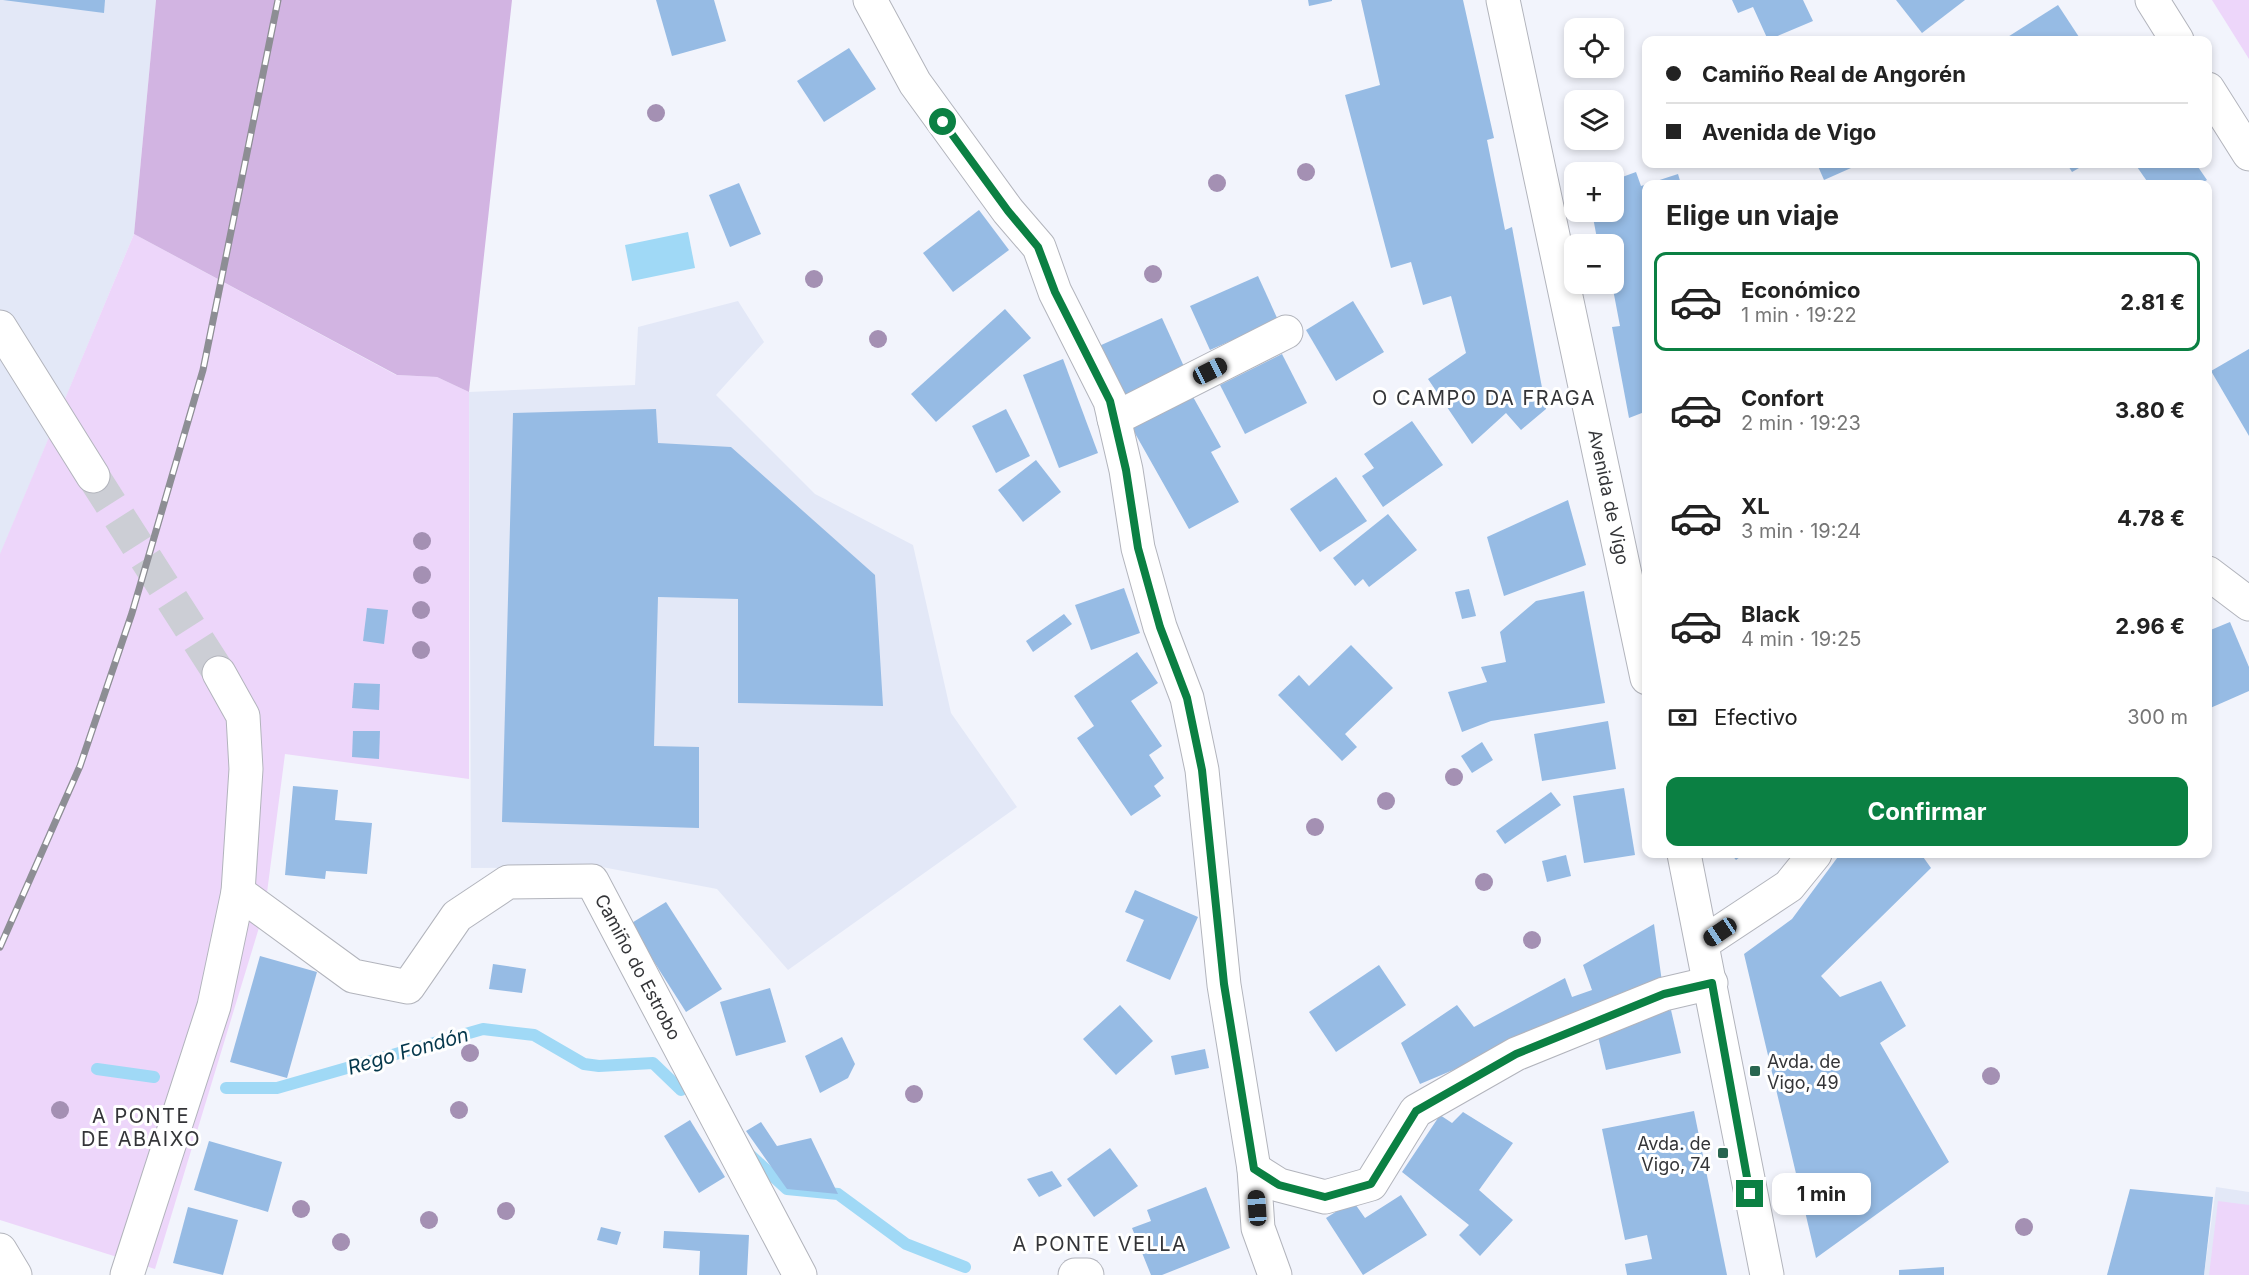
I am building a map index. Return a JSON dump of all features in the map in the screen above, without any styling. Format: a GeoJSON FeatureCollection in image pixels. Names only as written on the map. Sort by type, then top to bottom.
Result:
{"type":"FeatureCollection","features":[{"type":"Feature","properties":{"kind":"main road"},"geometry":{"type":"LineString","coordinates":[[870,0],[915,83],[1008,211],[1038,247],[1055,292],[1110,401],[1126,470],[1138,548],[1160,627],[1187,698],[1202,770],[1224,984],[1254,1169],[1258,1228],[1275,1275]]}},
{"type":"Feature","properties":{"kind":"main road","name":"Avenida de Vigo"},"geometry":{"type":"LineString","coordinates":[[1503,0],[1642,654]]}},
{"type":"Feature","properties":{"kind":"main road"},"geometry":{"type":"LineString","coordinates":[[2152,0],[2174,36]]}},
{"type":"Feature","properties":{"kind":"main road"},"geometry":{"type":"LineString","coordinates":[[2212,95],[2249,154]]}},
{"type":"Feature","properties":{"kind":"main road"},"geometry":{"type":"LineString","coordinates":[[0,327],[93,476]]}},
{"type":"Feature","properties":{"kind":"main road"},"geometry":{"type":"LineString","coordinates":[[1114,419],[1286,332]]}},
{"type":"Feature","properties":{"kind":"main road"},"geometry":{"type":"LineString","coordinates":[[2212,576],[2249,604]]}},
{"type":"Feature","properties":{"kind":"main road"},"geometry":{"type":"LineString","coordinates":[[127,1275],[214,1006],[238,891],[246,769],[243,716],[219,673]]}},
{"type":"Feature","properties":{"kind":"main road"},"geometry":{"type":"LineString","coordinates":[[1685,858],[1712,983],[1738,1134],[1767,1275]]}},
{"type":"Feature","properties":{"kind":"main road"},"geometry":{"type":"LineString","coordinates":[[1703,943],[1789,886],[1812,858]]}},
{"type":"Feature","properties":{"kind":"main road","name":"Camiño do Estrobo"},"geometry":{"type":"LineString","coordinates":[[238,891],[353,976],[408,987],[458,916],[508,882],[592,881],[800,1275]]}},
{"type":"Feature","properties":{"kind":"main road"},"geometry":{"type":"LineString","coordinates":[[1254,1169],[1279,1185],[1325,1197],[1371,1184],[1416,1111],[1426,1105],[1516,1054],[1664,994],[1712,983]]}},
{"type":"Feature","properties":{"kind":"main road"},"geometry":{"type":"LineString","coordinates":[[1075,1275],[1088,1275]]}},
{"type":"Feature","properties":{"kind":"shaded area"},"geometry":{"type":"Polygon","coordinates":[[[0,0],[156,0],[134,234],[0,555],[0,0]]]}},
{"type":"Feature","properties":{"kind":"shaded area"},"geometry":{"type":"Polygon","coordinates":[[[156,0],[512,0],[469,392],[437,377],[397,375],[134,234],[156,0]]]}},
{"type":"Feature","properties":{"kind":"shaded area"},"geometry":{"type":"Polygon","coordinates":[[[2212,0],[2249,0],[2249,59],[2212,0]]]}},
{"type":"Feature","properties":{"kind":"shaded area"},"geometry":{"type":"Polygon","coordinates":[[[134,234],[396,375],[437,377],[469,392],[469,779],[285,754],[265,908],[155,1269],[0,1220],[0,554],[134,234]]]}},
{"type":"Feature","properties":{"kind":"shaded area"},"geometry":{"type":"Polygon","coordinates":[[[738,301],[764,342],[716,395],[815,494],[913,545],[951,713],[1017,807],[788,970],[717,889],[602,867],[471,868],[469,392],[635,385],[638,327],[738,301]]]}},
{"type":"Feature","properties":{"kind":"shaded area"},"geometry":{"type":"Polygon","coordinates":[[[2216,1187],[2249,1192],[2249,1275],[2204,1275],[2216,1187]]]}},
{"type":"Feature","properties":{"kind":"shaded area"},"geometry":{"type":"Polygon","coordinates":[[[2218,1201],[2249,1205],[2249,1275],[2209,1275],[2218,1201]]]}},
{"type":"Feature","properties":{"kind":"water"},"geometry":{"type":"Polygon","coordinates":[[[688,232],[695,268],[632,281],[625,245],[688,232]]]}},
{"type":"Feature","properties":{"kind":"building"},"geometry":{"type":"Polygon","coordinates":[[[3,0],[105,0],[104,13],[3,0]]]}},
{"type":"Feature","properties":{"kind":"building"},"geometry":{"type":"Polygon","coordinates":[[[656,0],[714,0],[726,41],[672,56],[656,0]]]}},
{"type":"Feature","properties":{"kind":"building"},"geometry":{"type":"Polygon","coordinates":[[[1308,0],[1332,0],[1332,1],[1309,6],[1308,0]]]}},
{"type":"Feature","properties":{"kind":"building"},"geometry":{"type":"Polygon","coordinates":[[[1361,0],[1463,0],[1494,138],[1487,140],[1505,230],[1512,227],[1546,409],[1521,430],[1506,413],[1472,444],[1428,379],[1466,353],[1451,296],[1423,305],[1411,262],[1391,268],[1345,95],[1380,85],[1361,0]]]}},
{"type":"Feature","properties":{"kind":"building"},"geometry":{"type":"Polygon","coordinates":[[[1732,0],[1803,0],[1813,21],[1777,36],[1766,36],[1753,7],[1738,13],[1732,0]]]}},
{"type":"Feature","properties":{"kind":"building"},"geometry":{"type":"Polygon","coordinates":[[[1896,0],[1965,0],[1922,33],[1896,0]]]}},
{"type":"Feature","properties":{"kind":"building"},"geometry":{"type":"Polygon","coordinates":[[[2058,5],[2078,36],[2009,36],[2058,5]]]}},
{"type":"Feature","properties":{"kind":"building"},"geometry":{"type":"Polygon","coordinates":[[[849,48],[876,89],[824,122],[797,81],[849,48]]]}},
{"type":"Feature","properties":{"kind":"building"},"geometry":{"type":"Polygon","coordinates":[[[1819,168],[1851,168],[1824,180],[1819,168]]]}},
{"type":"Feature","properties":{"kind":"building"},"geometry":{"type":"Polygon","coordinates":[[[2138,168],[2199,168],[2207,180],[2146,180],[2138,168]]]}},
{"type":"Feature","properties":{"kind":"building"},"geometry":{"type":"Polygon","coordinates":[[[1636,172],[1642,186],[1642,413],[1629,418],[1612,327],[1620,326],[1614,294],[1624,294],[1624,234],[1596,234],[1594,222],[1624,222],[1624,176],[1636,172]]]}},
{"type":"Feature","properties":{"kind":"building"},"geometry":{"type":"Polygon","coordinates":[[[1678,174],[1680,180],[1659,180],[1678,174]]]}},
{"type":"Feature","properties":{"kind":"building"},"geometry":{"type":"Polygon","coordinates":[[[739,183],[761,234],[730,247],[709,195],[739,183]]]}},
{"type":"Feature","properties":{"kind":"building"},"geometry":{"type":"Polygon","coordinates":[[[979,210],[1009,250],[953,292],[923,253],[979,210]]]}},
{"type":"Feature","properties":{"kind":"building"},"geometry":{"type":"Polygon","coordinates":[[[1258,276],[1278,320],[1210,350],[1190,306],[1258,276]]]}},
{"type":"Feature","properties":{"kind":"building"},"geometry":{"type":"Polygon","coordinates":[[[1353,301],[1384,352],[1336,381],[1306,330],[1353,301]]]}},
{"type":"Feature","properties":{"kind":"building"},"geometry":{"type":"Polygon","coordinates":[[[1005,309],[1031,338],[936,422],[911,394],[1005,309]]]}},
{"type":"Feature","properties":{"kind":"building"},"geometry":{"type":"Polygon","coordinates":[[[1162,318],[1186,371],[1123,399],[1099,346],[1162,318]]]}},
{"type":"Feature","properties":{"kind":"building"},"geometry":{"type":"Polygon","coordinates":[[[2249,349],[2249,436],[2212,373],[2212,370],[2249,349]]]}},
{"type":"Feature","properties":{"kind":"building"},"geometry":{"type":"Polygon","coordinates":[[[1282,354],[1307,403],[1245,434],[1220,385],[1282,354]]]}},
{"type":"Feature","properties":{"kind":"building"},"geometry":{"type":"Polygon","coordinates":[[[1063,359],[1098,453],[1059,468],[1023,375],[1063,359]]]}},
{"type":"Feature","properties":{"kind":"building"},"geometry":{"type":"Polygon","coordinates":[[[1192,395],[1221,447],[1211,452],[1239,502],[1189,529],[1132,428],[1192,395]]]}},
{"type":"Feature","properties":{"kind":"building"},"geometry":{"type":"Polygon","coordinates":[[[656,409],[658,443],[731,447],[875,575],[883,706],[738,703],[738,599],[658,597],[654,746],[699,747],[699,828],[502,822],[513,413],[656,409]]]}},
{"type":"Feature","properties":{"kind":"building"},"geometry":{"type":"Polygon","coordinates":[[[1006,409],[1030,456],[996,473],[972,426],[1006,409]]]}},
{"type":"Feature","properties":{"kind":"building"},"geometry":{"type":"Polygon","coordinates":[[[1412,421],[1443,465],[1383,507],[1362,476],[1374,468],[1364,454],[1412,421]]]}},
{"type":"Feature","properties":{"kind":"building"},"geometry":{"type":"Polygon","coordinates":[[[1036,460],[1061,492],[1023,522],[998,490],[1036,460]]]}},
{"type":"Feature","properties":{"kind":"building"},"geometry":{"type":"Polygon","coordinates":[[[1336,477],[1367,521],[1320,552],[1290,509],[1336,477]]]}},
{"type":"Feature","properties":{"kind":"building"},"geometry":{"type":"Polygon","coordinates":[[[1568,500],[1586,565],[1504,596],[1487,537],[1568,500]]]}},
{"type":"Feature","properties":{"kind":"building"},"geometry":{"type":"Polygon","coordinates":[[[1388,514],[1417,550],[1369,587],[1363,579],[1355,586],[1333,558],[1388,514]]]}},
{"type":"Feature","properties":{"kind":"building"},"geometry":{"type":"Polygon","coordinates":[[[1124,588],[1140,633],[1091,650],[1075,605],[1124,588]]]}},
{"type":"Feature","properties":{"kind":"building"},"geometry":{"type":"Polygon","coordinates":[[[1469,589],[1476,616],[1462,619],[1455,592],[1469,589]]]}},
{"type":"Feature","properties":{"kind":"building"},"geometry":{"type":"Polygon","coordinates":[[[1584,591],[1605,703],[1491,721],[1462,732],[1448,692],[1487,682],[1481,667],[1506,662],[1500,632],[1536,601],[1584,591]]]}},
{"type":"Feature","properties":{"kind":"building"},"geometry":{"type":"Polygon","coordinates":[[[367,608],[388,610],[384,644],[363,641],[367,608]]]}},
{"type":"Feature","properties":{"kind":"building"},"geometry":{"type":"Polygon","coordinates":[[[1064,614],[1072,624],[1033,652],[1026,641],[1064,614]]]}},
{"type":"Feature","properties":{"kind":"building"},"geometry":{"type":"Polygon","coordinates":[[[2230,622],[2249,667],[2249,691],[2212,707],[2212,629],[2230,622]]]}},
{"type":"Feature","properties":{"kind":"building"},"geometry":{"type":"Polygon","coordinates":[[[1351,645],[1393,688],[1345,734],[1357,747],[1342,761],[1278,695],[1299,675],[1309,686],[1351,645]]]}},
{"type":"Feature","properties":{"kind":"building"},"geometry":{"type":"Polygon","coordinates":[[[1137,652],[1158,683],[1131,701],[1162,746],[1149,755],[1164,778],[1154,786],[1161,796],[1131,816],[1077,738],[1094,726],[1074,696],[1137,652]]]}},
{"type":"Feature","properties":{"kind":"building"},"geometry":{"type":"Polygon","coordinates":[[[354,683],[380,684],[379,710],[352,708],[354,683]]]}},
{"type":"Feature","properties":{"kind":"building"},"geometry":{"type":"Polygon","coordinates":[[[1608,721],[1616,769],[1542,781],[1534,734],[1608,721]]]}},
{"type":"Feature","properties":{"kind":"building"},"geometry":{"type":"Polygon","coordinates":[[[353,731],[380,731],[379,759],[352,757],[353,731]]]}},
{"type":"Feature","properties":{"kind":"building"},"geometry":{"type":"Polygon","coordinates":[[[1482,742],[1493,760],[1472,773],[1461,756],[1482,742]]]}},
{"type":"Feature","properties":{"kind":"building"},"geometry":{"type":"Polygon","coordinates":[[[293,786],[338,790],[335,820],[372,823],[367,874],[326,871],[325,879],[285,875],[293,786]]]}},
{"type":"Feature","properties":{"kind":"building"},"geometry":{"type":"Polygon","coordinates":[[[1624,788],[1635,855],[1584,863],[1573,796],[1624,788]]]}},
{"type":"Feature","properties":{"kind":"building"},"geometry":{"type":"Polygon","coordinates":[[[1551,792],[1561,805],[1505,844],[1496,831],[1551,792]]]}},
{"type":"Feature","properties":{"kind":"building"},"geometry":{"type":"Polygon","coordinates":[[[1566,855],[1571,876],[1547,882],[1542,861],[1566,855]]]}},
{"type":"Feature","properties":{"kind":"building"},"geometry":{"type":"Polygon","coordinates":[[[1837,858],[1924,858],[1931,868],[1821,976],[1840,997],[1881,981],[1906,1026],[1880,1043],[1949,1162],[1816,1258],[1744,954],[1792,919],[1837,858]]]}},
{"type":"Feature","properties":{"kind":"building"},"geometry":{"type":"Polygon","coordinates":[[[1135,890],[1198,917],[1170,980],[1126,961],[1144,920],[1125,912],[1135,890]]]}},
{"type":"Feature","properties":{"kind":"building"},"geometry":{"type":"Polygon","coordinates":[[[666,902],[722,989],[686,1012],[630,924],[666,902]]]}},
{"type":"Feature","properties":{"kind":"building"},"geometry":{"type":"Polygon","coordinates":[[[1654,924],[1662,982],[1420,1084],[1401,1043],[1457,1005],[1474,1027],[1565,978],[1572,997],[1592,990],[1583,965],[1654,924]]]}},
{"type":"Feature","properties":{"kind":"building"},"geometry":{"type":"Polygon","coordinates":[[[260,956],[317,972],[287,1078],[230,1062],[260,956]]]}},
{"type":"Feature","properties":{"kind":"building"},"geometry":{"type":"Polygon","coordinates":[[[493,964],[526,969],[522,993],[489,989],[493,964]]]}},
{"type":"Feature","properties":{"kind":"building"},"geometry":{"type":"Polygon","coordinates":[[[1379,965],[1406,1005],[1336,1052],[1309,1012],[1379,965]]]}},
{"type":"Feature","properties":{"kind":"building"},"geometry":{"type":"Polygon","coordinates":[[[770,988],[786,1042],[736,1056],[720,1002],[770,988]]]}},
{"type":"Feature","properties":{"kind":"building"},"geometry":{"type":"Polygon","coordinates":[[[1120,1005],[1153,1041],[1116,1075],[1083,1039],[1120,1005]]]}},
{"type":"Feature","properties":{"kind":"building"},"geometry":{"type":"Polygon","coordinates":[[[1671,1010],[1681,1053],[1606,1070],[1596,1028],[1671,1010]]]}},
{"type":"Feature","properties":{"kind":"building"},"geometry":{"type":"Polygon","coordinates":[[[842,1037],[855,1064],[848,1078],[820,1093],[805,1056],[842,1037]]]}},
{"type":"Feature","properties":{"kind":"building"},"geometry":{"type":"Polygon","coordinates":[[[1205,1049],[1209,1068],[1175,1075],[1171,1056],[1205,1049]]]}},
{"type":"Feature","properties":{"kind":"building"},"geometry":{"type":"Polygon","coordinates":[[[1694,1111],[1727,1275],[1627,1275],[1625,1264],[1652,1259],[1647,1235],[1625,1240],[1602,1129],[1694,1111]]]}},
{"type":"Feature","properties":{"kind":"building"},"geometry":{"type":"Polygon","coordinates":[[[1463,1112],[1513,1143],[1479,1190],[1513,1220],[1480,1256],[1459,1235],[1469,1225],[1402,1172],[1440,1115],[1452,1123],[1463,1112]]]}},
{"type":"Feature","properties":{"kind":"building"},"geometry":{"type":"Polygon","coordinates":[[[690,1120],[725,1177],[699,1193],[664,1136],[690,1120]]]}},
{"type":"Feature","properties":{"kind":"building"},"geometry":{"type":"Polygon","coordinates":[[[761,1122],[777,1146],[811,1138],[838,1194],[787,1189],[746,1131],[761,1122]]]}},
{"type":"Feature","properties":{"kind":"building"},"geometry":{"type":"Polygon","coordinates":[[[209,1141],[282,1162],[268,1212],[194,1190],[209,1141]]]}},
{"type":"Feature","properties":{"kind":"building"},"geometry":{"type":"Polygon","coordinates":[[[1110,1148],[1138,1186],[1094,1217],[1067,1179],[1110,1148]]]}},
{"type":"Feature","properties":{"kind":"building"},"geometry":{"type":"Polygon","coordinates":[[[1052,1171],[1062,1186],[1039,1197],[1027,1179],[1052,1171]]]}},
{"type":"Feature","properties":{"kind":"building"},"geometry":{"type":"Polygon","coordinates":[[[1206,1187],[1230,1248],[1162,1275],[1151,1275],[1132,1228],[1151,1221],[1147,1210],[1206,1187]]]}},
{"type":"Feature","properties":{"kind":"building"},"geometry":{"type":"Polygon","coordinates":[[[2130,1189],[2213,1197],[2204,1275],[2107,1275],[2130,1189]]]}},
{"type":"Feature","properties":{"kind":"building"},"geometry":{"type":"Polygon","coordinates":[[[1401,1195],[1427,1235],[1363,1275],[1326,1218],[1353,1201],[1365,1218],[1401,1195]]]}},
{"type":"Feature","properties":{"kind":"building"},"geometry":{"type":"Polygon","coordinates":[[[188,1207],[238,1220],[223,1275],[173,1263],[188,1207]]]}},
{"type":"Feature","properties":{"kind":"building"},"geometry":{"type":"Polygon","coordinates":[[[601,1227],[621,1232],[617,1245],[597,1240],[601,1227]]]}},
{"type":"Feature","properties":{"kind":"building"},"geometry":{"type":"Polygon","coordinates":[[[664,1231],[749,1235],[747,1275],[699,1275],[700,1251],[663,1248],[664,1231]]]}},
{"type":"Feature","properties":{"kind":"building"},"geometry":{"type":"Polygon","coordinates":[[[1944,1267],[1944,1275],[1899,1275],[1899,1270],[1944,1267]]]}},
{"type":"Feature","properties":{"kind":"waterway","name":"Rego Fondón"},"geometry":{"type":"LineString","coordinates":[[226,1088],[277,1088],[483,1029],[534,1035],[584,1064],[599,1066],[653,1063],[681,1090]]}},
{"type":"Feature","properties":{"kind":"waterway","name":"Rego Fondón"},"geometry":{"type":"LineString","coordinates":[[97,1069],[154,1077]]}},
{"type":"Feature","properties":{"kind":"waterway","name":"Rego Fondón"},"geometry":{"type":"LineString","coordinates":[[749,1154],[787,1189],[838,1194],[906,1244],[965,1267]]}},
{"type":"Feature","properties":{"kind":"tunnel"},"geometry":{"type":"LineString","coordinates":[[93,476],[219,673]]}},
{"type":"Feature","properties":{"kind":"railway"},"geometry":{"type":"LineString","coordinates":[[0,947],[80,766],[132,613],[203,370],[278,0]]}},
{"type":"Feature","properties":{"kind":"place","name":"Avda. de Vigo, 49"},"geometry":{"type":"Point","coordinates":[1755,1071]}},
{"type":"Feature","properties":{"kind":"place","name":"Avda. de Vigo, 74"},"geometry":{"type":"Point","coordinates":[1723,1153]}},
{"type":"Feature","properties":{"kind":"district","name":"O CAMPO DA FRAGA"},"geometry":{"type":"Point","coordinates":[1484,398]}},
{"type":"Feature","properties":{"kind":"district","name":"A PONTE DE ABAIXO"},"geometry":{"type":"Point","coordinates":[141,1128]}},
{"type":"Feature","properties":{"kind":"district","name":"A PONTE VELLA"},"geometry":{"type":"Point","coordinates":[1100,1244]}},
{"type":"Feature","properties":{"kind":"route"},"geometry":{"type":"LineString","coordinates":[[943,122],[1008,211],[1038,247],[1055,292],[1110,401],[1126,470],[1138,548],[1160,627],[1187,698],[1202,770],[1224,984],[1254,1169],[1279,1185],[1325,1197],[1371,1184],[1416,1111],[1516,1054],[1664,994],[1712,983],[1750,1194]]}}]}
